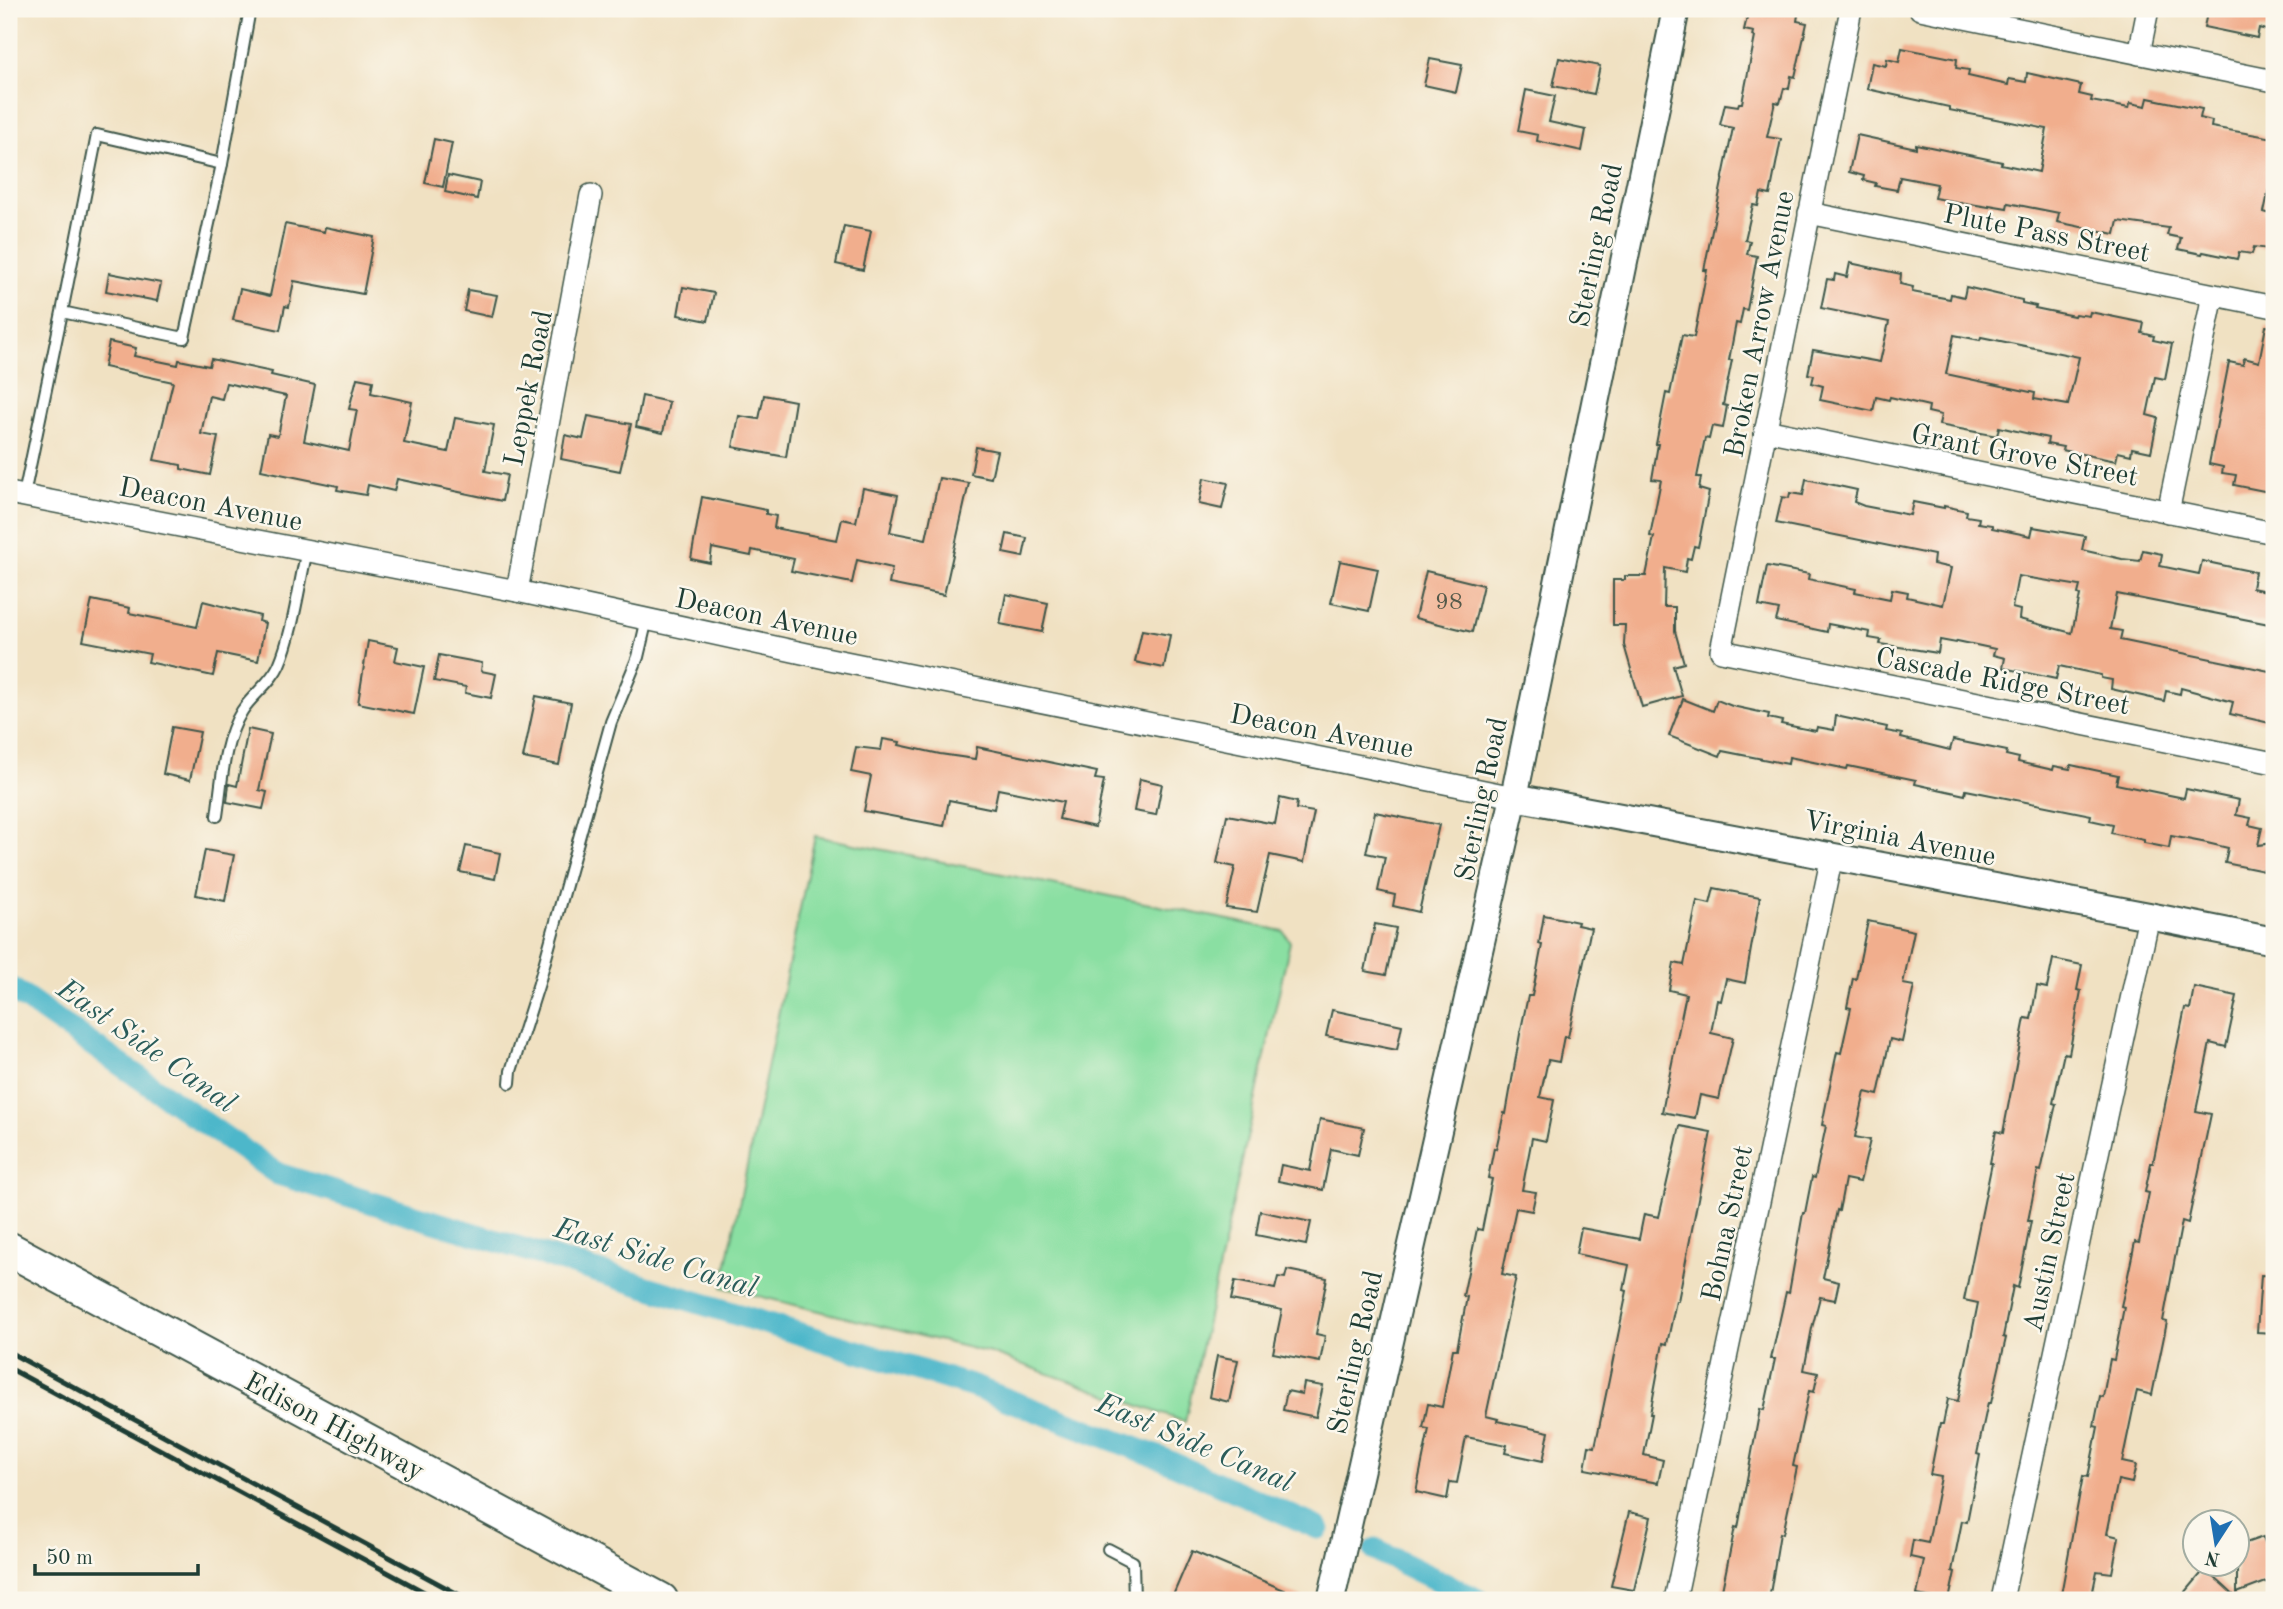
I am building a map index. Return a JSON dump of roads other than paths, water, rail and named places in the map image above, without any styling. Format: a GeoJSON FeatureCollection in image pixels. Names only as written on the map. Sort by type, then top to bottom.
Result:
{"type":"FeatureCollection","features":[{"type":"Feature","properties":{"kind":"main road","name":"Edison Highway"},"geometry":{"type":"LineString","coordinates":[[9,1249],[661,1600]]}},
{"type":"Feature","properties":{"kind":"street","name":"Sterling Road"},"geometry":{"type":"LineString","coordinates":[[1331,1600],[1514,797],[1676,9]]}},
{"type":"Feature","properties":{"kind":"street","name":"Broken Arrow Avenue"},"geometry":{"type":"LineString","coordinates":[[1721,651],[1851,9]]}},
{"type":"Feature","properties":{"kind":"street"},"geometry":{"type":"LineString","coordinates":[[1920,9],[2274,81]]}},
{"type":"Feature","properties":{"kind":"street"},"geometry":{"type":"LineString","coordinates":[[2139,54],[2148,9]]}},
{"type":"Feature","properties":{"kind":"street","name":"Leppek Road"},"geometry":{"type":"LineString","coordinates":[[517,591],[591,195]]}},
{"type":"Feature","properties":{"kind":"street","name":"Plute Pass Street"},"geometry":{"type":"LineString","coordinates":[[1809,213],[2274,307]]}},
{"type":"Feature","properties":{"kind":"street"},"geometry":{"type":"LineString","coordinates":[[2168,512],[2213,295]]}},
{"type":"Feature","properties":{"kind":"street","name":"Grant Grove Street"},"geometry":{"type":"LineString","coordinates":[[1765,430],[2274,533]]}},
{"type":"Feature","properties":{"kind":"street","name":"Deacon Avenue"},"geometry":{"type":"LineString","coordinates":[[16,494],[517,591],[844,662],[1514,797]]}},
{"type":"Feature","properties":{"kind":"street","name":"Cascade Ridge Street"},"geometry":{"type":"LineString","coordinates":[[1721,651],[2274,763]]}},
{"type":"Feature","properties":{"kind":"street","name":"Virginia Avenue"},"geometry":{"type":"LineString","coordinates":[[1514,797],[2274,941]]}},
{"type":"Feature","properties":{"kind":"street","name":"Bohna Street"},"geometry":{"type":"LineString","coordinates":[[1675,1600],[1832,856]]}},
{"type":"Feature","properties":{"kind":"street","name":"Austin Street"},"geometry":{"type":"LineString","coordinates":[[2001,1600],[2149,916]]}},
{"type":"Feature","properties":{"kind":"lane"},"geometry":{"type":"LineString","coordinates":[[62,312],[184,338],[222,163],[250,9]]}},
{"type":"Feature","properties":{"kind":"lane"},"geometry":{"type":"LineString","coordinates":[[16,494],[62,312],[97,135],[222,163]]}},
{"type":"Feature","properties":{"kind":"lane"},"geometry":{"type":"LineString","coordinates":[[217,816],[228,747],[235,724],[243,710],[277,669],[284,652],[307,550]]}},
{"type":"Feature","properties":{"kind":"lane"},"geometry":{"type":"LineString","coordinates":[[510,1083],[511,1071],[539,984],[611,722],[638,657],[647,619]]}},
{"type":"Feature","properties":{"kind":"lane"},"geometry":{"type":"LineString","coordinates":[[1108,1549],[1133,1562],[1133,1600]]}},
{"type":"Feature","properties":{"kind":"waterway","name":"East Side Canal"},"geometry":{"type":"LineString","coordinates":[[9,987],[278,1174],[974,1387],[1161,1458],[1318,1528]]}},
{"type":"Feature","properties":{"kind":"waterway","name":"East Side Canal"},"geometry":{"type":"LineString","coordinates":[[1375,1550],[1478,1600]]}},
{"type":"Feature","properties":{"kind":"railway"},"geometry":{"type":"LineString","coordinates":[[9,1352],[469,1600]]}},
{"type":"Feature","properties":{"kind":"railway"},"geometry":{"type":"LineString","coordinates":[[9,1368],[439,1600]]}}]}
